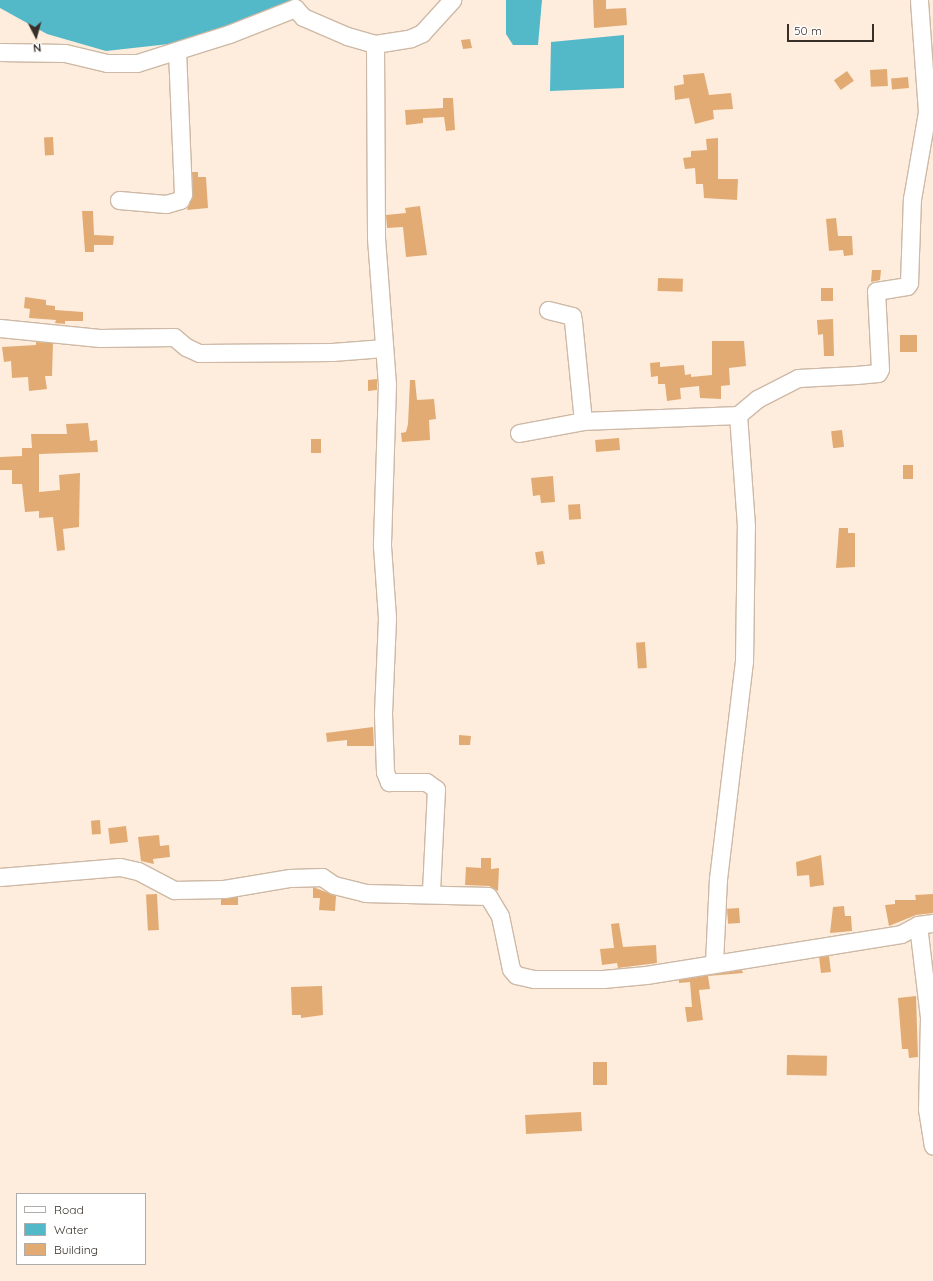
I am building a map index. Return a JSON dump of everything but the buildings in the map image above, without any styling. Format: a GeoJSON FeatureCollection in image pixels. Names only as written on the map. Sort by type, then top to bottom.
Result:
{"type":"FeatureCollection","features":[{"type":"Feature","properties":{"kind":"street"},"geometry":{"type":"LineString","coordinates":[[0,52],[65,53],[120,64],[137,63],[177,52],[295,8],[303,17],[347,36],[375,44],[411,38],[422,33],[452,0]]}},
{"type":"Feature","properties":{"kind":"street"},"geometry":{"type":"LineString","coordinates":[[519,433],[582,421],[738,415],[757,399],[798,378],[878,373],[880,369],[876,290],[907,286],[909,283],[912,199],[927,112],[919,0]]}},
{"type":"Feature","properties":{"kind":"street"},"geometry":{"type":"LineString","coordinates":[[375,44],[376,238],[387,384],[382,546],[387,618],[383,714],[385,772],[389,782],[426,782],[436,789],[431,893]]}},
{"type":"Feature","properties":{"kind":"street"},"geometry":{"type":"LineString","coordinates":[[119,200],[166,204],[180,200],[183,194],[177,52]]}},
{"type":"Feature","properties":{"kind":"street"},"geometry":{"type":"LineString","coordinates":[[548,310],[572,316],[582,421]]}},
{"type":"Feature","properties":{"kind":"street"},"geometry":{"type":"LineString","coordinates":[[0,328],[100,338],[174,337],[186,348],[199,353],[332,352],[384,348]]}},
{"type":"Feature","properties":{"kind":"street"},"geometry":{"type":"LineString","coordinates":[[714,963],[718,879],[744,662],[746,526],[738,415]]}},
{"type":"Feature","properties":{"kind":"street"},"geometry":{"type":"LineString","coordinates":[[0,877],[120,867],[138,870],[174,890],[224,889],[290,878],[322,877],[334,885],[365,893],[431,893],[492,898],[500,916],[511,969],[516,975],[534,979],[603,979],[901,934],[926,924],[929,1017],[927,1109],[933,1146]]}},
{"type":"Feature","properties":{"kind":"water"},"geometry":{"type":"Polygon","coordinates":[[[0,0],[296,0],[196,41],[106,51],[47,34],[0,8],[0,0]]]}},
{"type":"Feature","properties":{"kind":"water"},"geometry":{"type":"Polygon","coordinates":[[[506,0],[542,0],[538,45],[513,45],[506,34],[506,0]]]}},
{"type":"Feature","properties":{"kind":"water"},"geometry":{"type":"Polygon","coordinates":[[[624,35],[624,88],[550,91],[551,42],[624,35]]]}}]}
